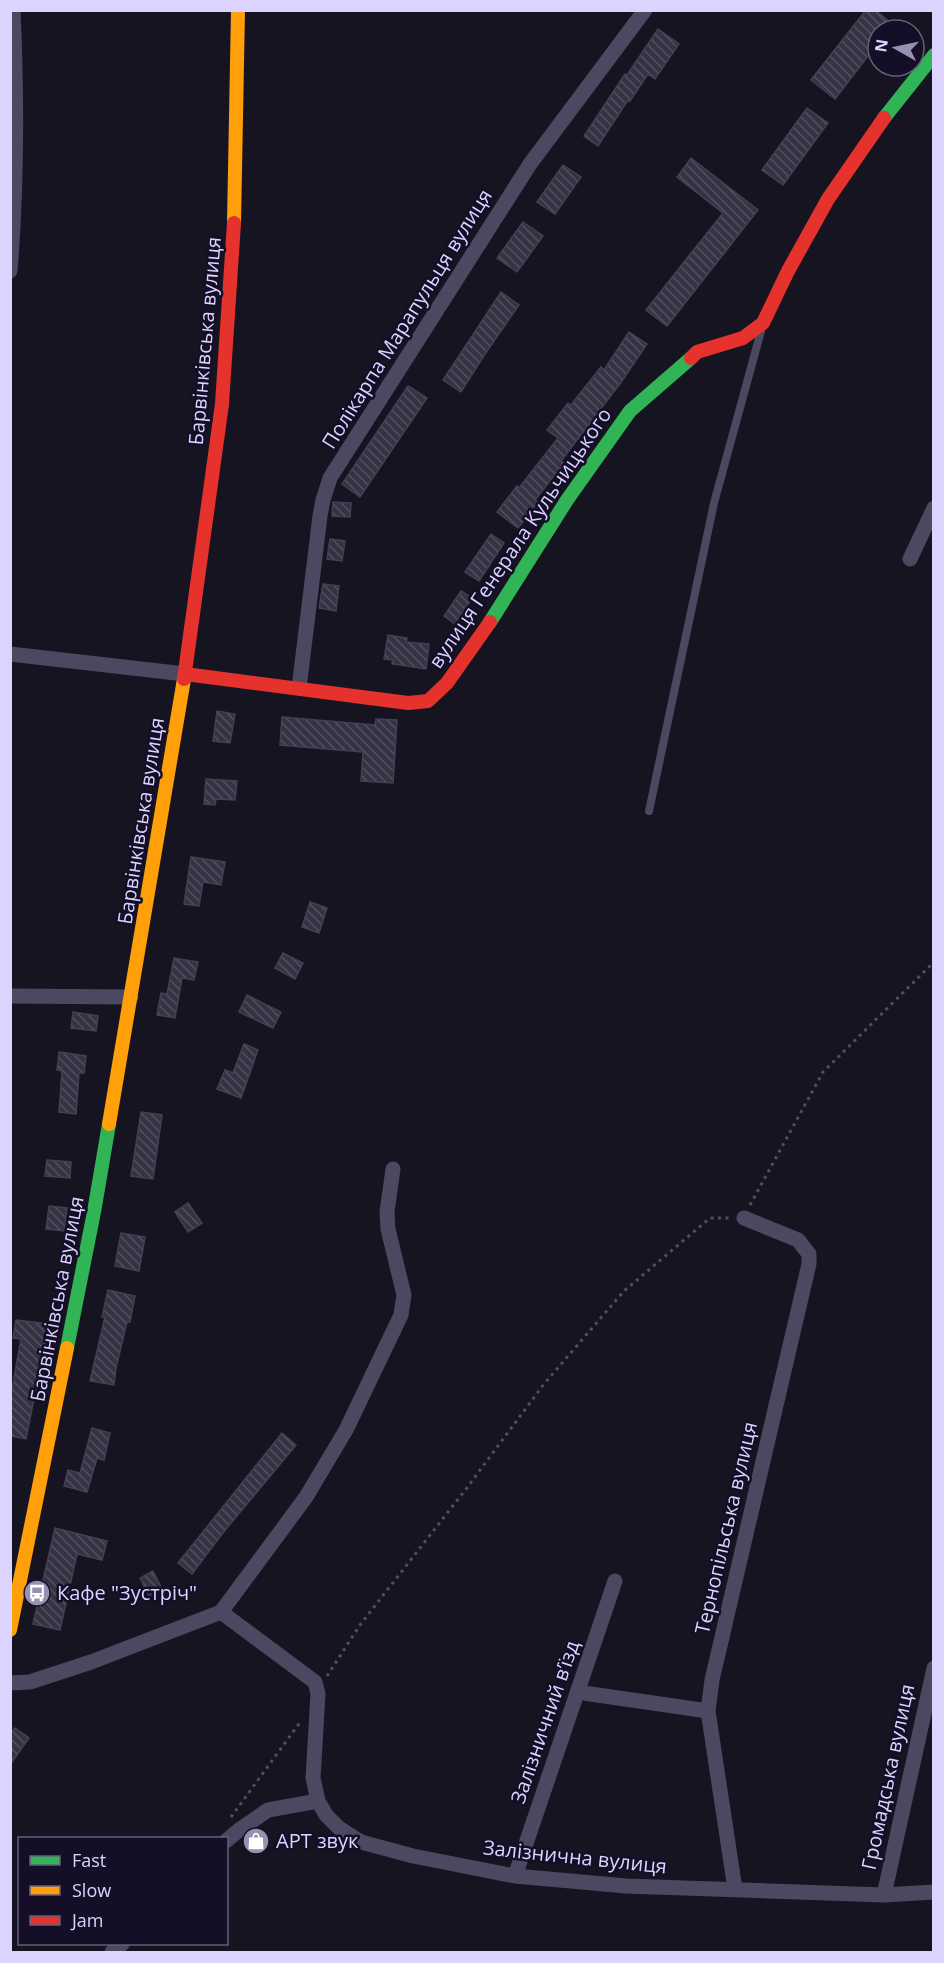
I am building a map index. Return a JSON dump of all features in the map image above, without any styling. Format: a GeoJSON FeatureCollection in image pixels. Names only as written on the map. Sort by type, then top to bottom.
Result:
{"type":"FeatureCollection","features":[{"type":"Feature","properties":{"kind":"street"},"geometry":{"type":"LineString","coordinates":[[10,271],[16,190],[16,76],[13,10]]}},
{"type":"Feature","properties":{"kind":"street","name":"Барвінківська вулиця"},"geometry":{"type":"LineString","coordinates":[[10,1630],[94,1212],[185,674],[222,404],[234,227],[238,10]]}},
{"type":"Feature","properties":{"kind":"street","name":"Полікарпа Марапульця вулиця"},"geometry":{"type":"LineString","coordinates":[[299,688],[321,508],[330,478],[530,164],[645,10]]}},
{"type":"Feature","properties":{"kind":"street"},"geometry":{"type":"LineString","coordinates":[[763,323],[788,271],[828,199],[883,120],[933,55]]}},
{"type":"Feature","properties":{"kind":"street","name":"вулиця Генерала Кульчицького"},"geometry":{"type":"LineString","coordinates":[[185,674],[408,703],[428,701],[447,683],[487,627],[567,500],[630,411],[697,352],[743,338],[763,323]]}},
{"type":"Feature","properties":{"kind":"street"},"geometry":{"type":"LineString","coordinates":[[910,559],[933,508]]}},
{"type":"Feature","properties":{"kind":"street"},"geometry":{"type":"LineString","coordinates":[[10,654],[185,674]]}},
{"type":"Feature","properties":{"kind":"street"},"geometry":{"type":"LineString","coordinates":[[10,996],[131,997]]}},
{"type":"Feature","properties":{"kind":"street"},"geometry":{"type":"LineString","coordinates":[[10,1683],[30,1682],[91,1662],[220,1612],[306,1497],[346,1430],[401,1315],[404,1295],[388,1229],[387,1212],[393,1169]]}},
{"type":"Feature","properties":{"kind":"street","name":"Тернопільська вулиця"},"geometry":{"type":"LineString","coordinates":[[735,1889],[708,1711],[712,1680],[809,1264],[809,1254],[798,1240],[744,1218]]}},
{"type":"Feature","properties":{"kind":"street","name":"Залізничний в’їзд"},"geometry":{"type":"LineString","coordinates":[[515,1876],[615,1581]]}},
{"type":"Feature","properties":{"kind":"street"},"geometry":{"type":"LineString","coordinates":[[220,1612],[316,1688]]}},
{"type":"Feature","properties":{"kind":"street","name":"Громадська вулиця"},"geometry":{"type":"LineString","coordinates":[[884,1895],[933,1668]]}},
{"type":"Feature","properties":{"kind":"street","name":"Залізнична вулиця"},"geometry":{"type":"LineString","coordinates":[[316,1688],[313,1778],[318,1801],[326,1815],[339,1828],[361,1842],[413,1856],[515,1876],[626,1886],[884,1895],[933,1892]]}},
{"type":"Feature","properties":{"kind":"street"},"geometry":{"type":"LineString","coordinates":[[576,1692],[708,1711]]}},
{"type":"Feature","properties":{"kind":"street"},"geometry":{"type":"LineString","coordinates":[[228,1839],[268,1810],[318,1801]]}},
{"type":"Feature","properties":{"kind":"lane"},"geometry":{"type":"LineString","coordinates":[[649,812],[714,503],[763,323]]}},
{"type":"Feature","properties":{"kind":"path"},"geometry":{"type":"LineString","coordinates":[[316,1688],[360,1625],[544,1384],[624,1291],[710,1218],[744,1218],[823,1072],[933,963]]}},
{"type":"Feature","properties":{"kind":"path"},"geometry":{"type":"LineString","coordinates":[[228,1821],[304,1717]]}},
{"type":"Feature","properties":{"kind":"building"},"geometry":{"type":"Polygon","coordinates":[[[866,10],[875,10],[885,18],[866,18],[866,59],[835,99],[811,80],[866,10]]]}},
{"type":"Feature","properties":{"kind":"building"},"geometry":{"type":"Polygon","coordinates":[[[658,29],[679,44],[655,79],[648,74],[598,146],[584,136],[658,29]]]}},
{"type":"Feature","properties":{"kind":"building"},"geometry":{"type":"Polygon","coordinates":[[[807,108],[828,123],[783,185],[762,170],[807,108]]]}},
{"type":"Feature","properties":{"kind":"building"},"geometry":{"type":"Polygon","coordinates":[[[691,158],[758,210],[667,326],[646,310],[723,213],[677,177],[691,158]]]}},
{"type":"Feature","properties":{"kind":"building"},"geometry":{"type":"Polygon","coordinates":[[[563,165],[581,177],[555,214],[537,202],[563,165]]]}},
{"type":"Feature","properties":{"kind":"building"},"geometry":{"type":"Polygon","coordinates":[[[523,222],[543,236],[517,272],[497,258],[523,222]]]}},
{"type":"Feature","properties":{"kind":"building"},"geometry":{"type":"Polygon","coordinates":[[[501,292],[519,305],[461,392],[443,380],[501,292]]]}},
{"type":"Feature","properties":{"kind":"building"},"geometry":{"type":"Polygon","coordinates":[[[629,332],[647,344],[561,461],[564,463],[535,500],[538,502],[518,528],[497,512],[558,438],[547,430],[568,403],[571,405],[601,367],[604,370],[629,332]]]}},
{"type":"Feature","properties":{"kind":"building"},"geometry":{"type":"Polygon","coordinates":[[[408,386],[427,398],[360,497],[342,484],[408,386]]]}},
{"type":"Feature","properties":{"kind":"building"},"geometry":{"type":"Polygon","coordinates":[[[333,502],[351,503],[350,517],[332,516],[333,502]]]}},
{"type":"Feature","properties":{"kind":"building"},"geometry":{"type":"Polygon","coordinates":[[[491,534],[504,543],[479,581],[465,572],[491,534]]]}},
{"type":"Feature","properties":{"kind":"building"},"geometry":{"type":"Polygon","coordinates":[[[330,539],[345,541],[342,561],[327,559],[330,539]]]}},
{"type":"Feature","properties":{"kind":"building"},"geometry":{"type":"Polygon","coordinates":[[[323,584],[339,586],[336,611],[319,608],[323,584]]]}},
{"type":"Feature","properties":{"kind":"building"},"geometry":{"type":"Polygon","coordinates":[[[461,591],[472,598],[455,624],[444,616],[461,591]]]}},
{"type":"Feature","properties":{"kind":"building"},"geometry":{"type":"Polygon","coordinates":[[[388,635],[407,638],[406,642],[429,644],[426,669],[392,664],[393,660],[384,659],[388,635]]]}},
{"type":"Feature","properties":{"kind":"building"},"geometry":{"type":"Polygon","coordinates":[[[217,711],[235,714],[230,743],[213,741],[217,711]]]}},
{"type":"Feature","properties":{"kind":"building"},"geometry":{"type":"Polygon","coordinates":[[[282,717],[375,725],[376,719],[397,720],[393,783],[361,781],[363,752],[280,745],[282,717]]]}},
{"type":"Feature","properties":{"kind":"building"},"geometry":{"type":"Polygon","coordinates":[[[206,779],[237,781],[235,800],[216,799],[215,805],[204,804],[206,779]]]}},
{"type":"Feature","properties":{"kind":"building"},"geometry":{"type":"Polygon","coordinates":[[[191,857],[225,862],[221,885],[203,882],[199,906],[184,904],[191,857]]]}},
{"type":"Feature","properties":{"kind":"building"},"geometry":{"type":"Polygon","coordinates":[[[310,902],[327,908],[319,933],[302,927],[310,902]]]}},
{"type":"Feature","properties":{"kind":"building"},"geometry":{"type":"Polygon","coordinates":[[[283,953],[303,963],[295,979],[275,968],[283,953]]]}},
{"type":"Feature","properties":{"kind":"building"},"geometry":{"type":"Polygon","coordinates":[[[174,958],[198,962],[194,980],[182,978],[175,1018],[157,1015],[161,993],[167,994],[174,958]]]}},
{"type":"Feature","properties":{"kind":"building"},"geometry":{"type":"Polygon","coordinates":[[[247,995],[281,1012],[273,1028],[239,1012],[247,995]]]}},
{"type":"Feature","properties":{"kind":"building"},"geometry":{"type":"Polygon","coordinates":[[[73,1012],[98,1016],[96,1031],[71,1028],[73,1012]]]}},
{"type":"Feature","properties":{"kind":"building"},"geometry":{"type":"Polygon","coordinates":[[[244,1044],[258,1050],[241,1098],[217,1089],[225,1070],[233,1073],[244,1044]]]}},
{"type":"Feature","properties":{"kind":"building"},"geometry":{"type":"Polygon","coordinates":[[[59,1052],[86,1056],[84,1073],[79,1073],[76,1114],[59,1112],[62,1071],[57,1070],[59,1052]]]}},
{"type":"Feature","properties":{"kind":"building"},"geometry":{"type":"Polygon","coordinates":[[[141,1112],[162,1115],[153,1179],[131,1176],[141,1112]]]}},
{"type":"Feature","properties":{"kind":"building"},"geometry":{"type":"Polygon","coordinates":[[[47,1160],[71,1162],[70,1178],[45,1176],[47,1160]]]}},
{"type":"Feature","properties":{"kind":"building"},"geometry":{"type":"Polygon","coordinates":[[[188,1203],[202,1223],[188,1232],[175,1212],[188,1203]]]}},
{"type":"Feature","properties":{"kind":"building"},"geometry":{"type":"Polygon","coordinates":[[[49,1206],[67,1208],[64,1231],[46,1229],[49,1206]]]}},
{"type":"Feature","properties":{"kind":"building"},"geometry":{"type":"Polygon","coordinates":[[[121,1233],[145,1237],[139,1271],[115,1266],[121,1233]]]}},
{"type":"Feature","properties":{"kind":"building"},"geometry":{"type":"Polygon","coordinates":[[[108,1290],[135,1296],[116,1368],[114,1385],[90,1381],[105,1317],[102,1317],[108,1290]]]}},
{"type":"Feature","properties":{"kind":"building"},"geometry":{"type":"Polygon","coordinates":[[[16,1320],[49,1324],[26,1439],[10,1436],[10,1400],[21,1339],[13,1338],[16,1320]]]}},
{"type":"Feature","properties":{"kind":"building"},"geometry":{"type":"Polygon","coordinates":[[[92,1428],[110,1433],[104,1460],[97,1458],[87,1492],[64,1486],[68,1470],[80,1473],[92,1428]]]}},
{"type":"Feature","properties":{"kind":"building"},"geometry":{"type":"Polygon","coordinates":[[[282,1433],[296,1445],[192,1574],[178,1563],[282,1433]]]}},
{"type":"Feature","properties":{"kind":"building"},"geometry":{"type":"Polygon","coordinates":[[[55,1528],[107,1541],[102,1560],[77,1554],[60,1630],[33,1624],[55,1528]]]}},
{"type":"Feature","properties":{"kind":"building"},"geometry":{"type":"Polygon","coordinates":[[[153,1571],[162,1589],[149,1596],[140,1578],[153,1571]]]}},
{"type":"Feature","properties":{"kind":"building"},"geometry":{"type":"Polygon","coordinates":[[[15,1728],[29,1738],[10,1765],[10,1734],[15,1728]]]}},
{"type":"Feature","properties":{"kind":"traffic: fast"},"geometry":{"type":"LineString","coordinates":[[884,118],[934,55]]}},
{"type":"Feature","properties":{"kind":"traffic: fast"},"geometry":{"type":"LineString","coordinates":[[490,622],[567,500],[630,411],[691,358]]}},
{"type":"Feature","properties":{"kind":"traffic: fast"},"geometry":{"type":"LineString","coordinates":[[67,1348],[109,1124]]}},
{"type":"Feature","properties":{"kind":"traffic: slow"},"geometry":{"type":"LineString","coordinates":[[234,223],[238,10]]}},
{"type":"Feature","properties":{"kind":"traffic: slow"},"geometry":{"type":"LineString","coordinates":[[109,1124],[184,679]]}},
{"type":"Feature","properties":{"kind":"traffic: slow"},"geometry":{"type":"LineString","coordinates":[[10,1630],[67,1348]]}},
{"type":"Feature","properties":{"kind":"traffic: jam"},"geometry":{"type":"LineString","coordinates":[[691,358],[697,352],[743,338],[763,323],[788,271],[828,199],[884,118]]}},
{"type":"Feature","properties":{"kind":"traffic: jam"},"geometry":{"type":"LineString","coordinates":[[184,679],[222,404],[234,223]]}},
{"type":"Feature","properties":{"kind":"traffic: jam"},"geometry":{"type":"LineString","coordinates":[[185,674],[408,703],[428,701],[447,683],[490,622]]}},
{"type":"Feature","properties":{"kind":"place","name":"Кафе \"Зустріч\""},"geometry":{"type":"Point","coordinates":[37,1593]}},
{"type":"Feature","properties":{"kind":"place","name":"АРТ звук"},"geometry":{"type":"Point","coordinates":[256,1841]}}]}
